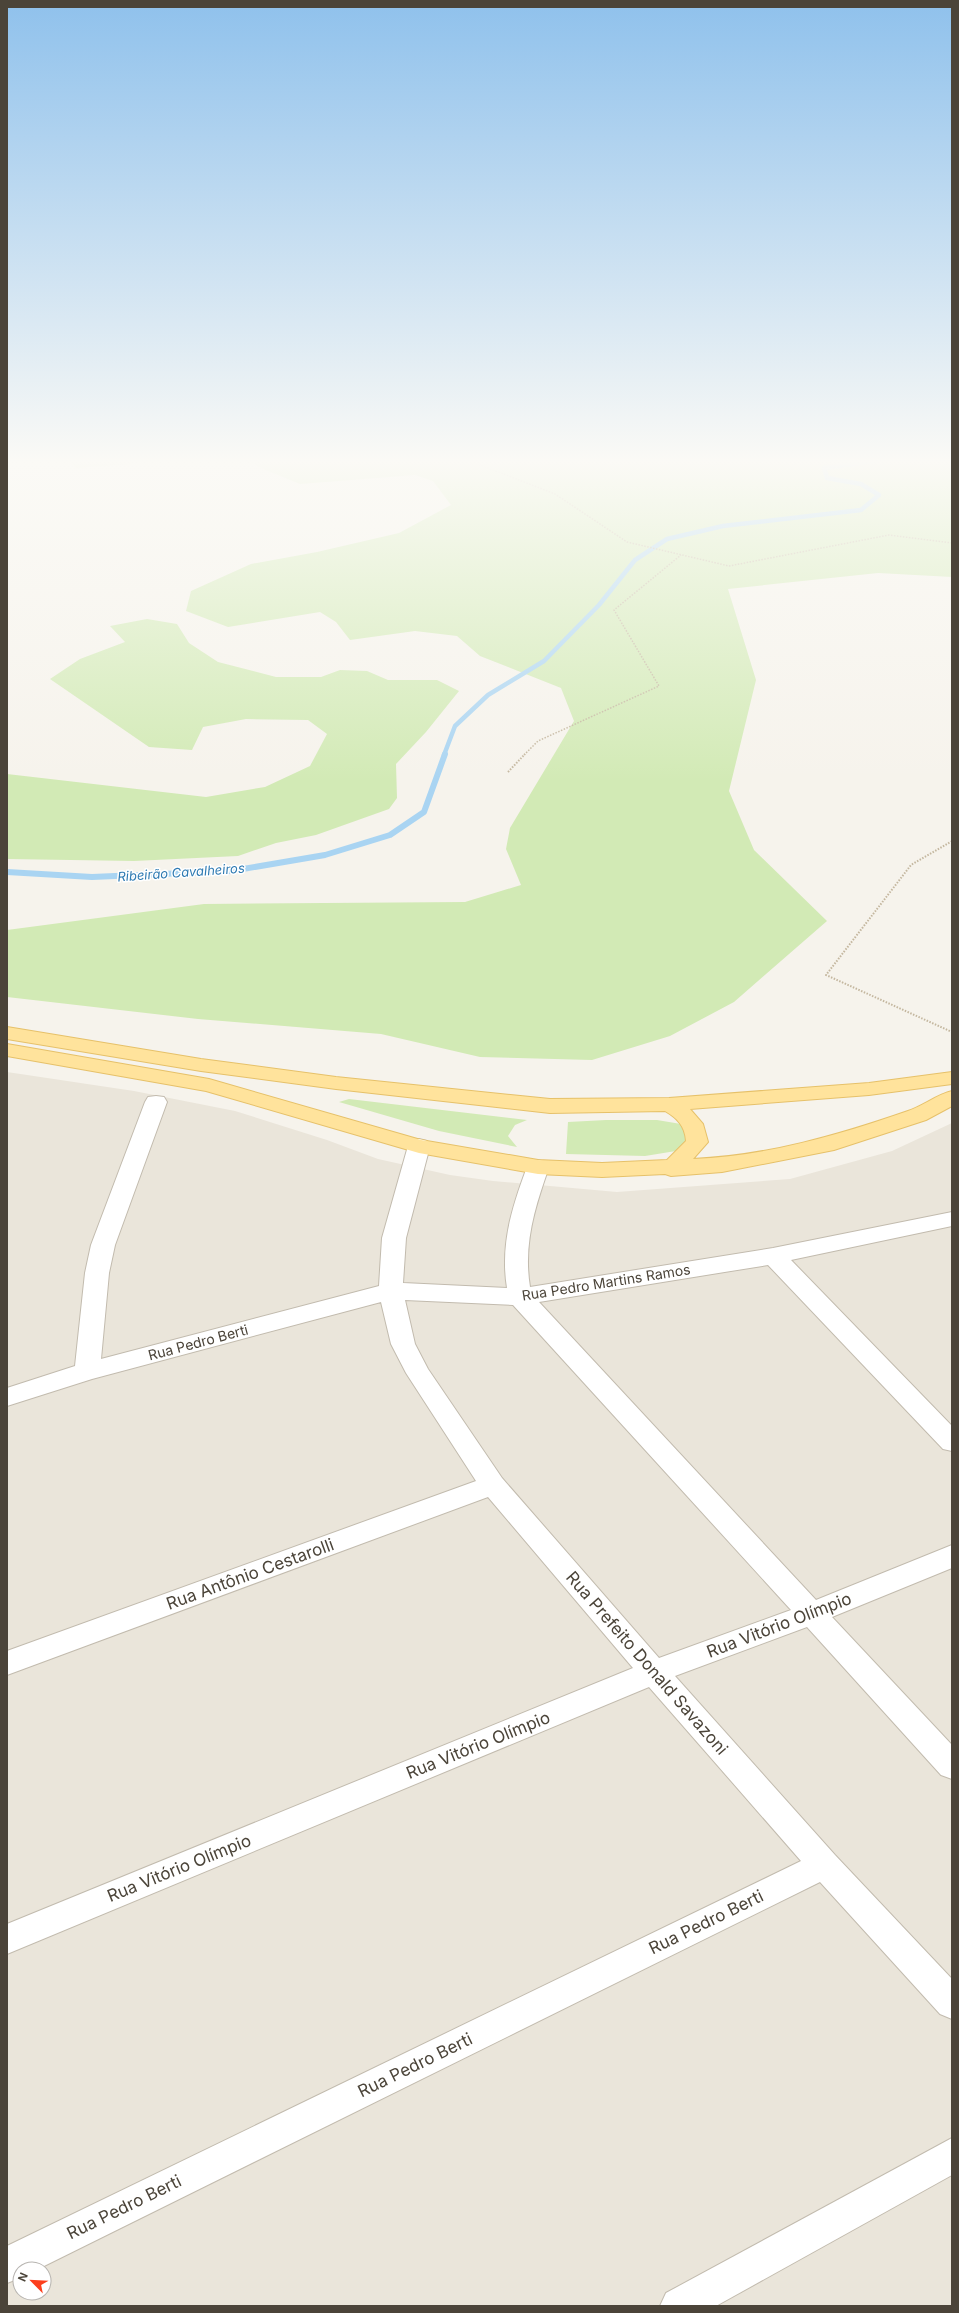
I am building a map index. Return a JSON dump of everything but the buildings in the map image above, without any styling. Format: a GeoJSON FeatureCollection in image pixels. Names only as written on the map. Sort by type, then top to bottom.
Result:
{"type":"FeatureCollection","features":[{"type":"Feature","properties":{"kind":"main road"},"geometry":{"type":"LineString","coordinates":[[7,1039],[336,1083],[534,1104],[585,1106],[669,1104],[869,1089],[952,1078]]}},
{"type":"Feature","properties":{"kind":"main road"},"geometry":{"type":"LineString","coordinates":[[7,1039],[216,1086],[419,1146],[538,1167],[602,1170],[671,1169],[722,1165],[834,1143],[918,1115],[952,1097]]}},
{"type":"Feature","properties":{"kind":"main road"},"geometry":{"type":"LineString","coordinates":[[669,1104],[692,1121],[698,1131],[697,1142],[671,1169]]}},
{"type":"Feature","properties":{"kind":"street"},"geometry":{"type":"LineString","coordinates":[[87,1372],[97,1273],[103,1245],[156,1102]]}},
{"type":"Feature","properties":{"kind":"street","name":"Rua Prefeito Donald Savazoni"},"geometry":{"type":"LineString","coordinates":[[419,1146],[394,1238],[391,1291],[403,1344],[418,1373],[493,1485],[654,1672],[824,1865],[952,2003]]}},
{"type":"Feature","properties":{"kind":"street"},"geometry":{"type":"LineString","coordinates":[[538,1167],[519,1224],[514,1252],[515,1274],[520,1296],[952,1766]]}},
{"type":"Feature","properties":{"kind":"street","name":"Rua Pedro Martins Ramos"},"geometry":{"type":"LineString","coordinates":[[391,1291],[520,1296],[688,1268],[773,1256],[952,1219]]}},
{"type":"Feature","properties":{"kind":"street"},"geometry":{"type":"LineString","coordinates":[[773,1256],[952,1442]]}},
{"type":"Feature","properties":{"kind":"street","name":"Rua Pedro Berti"},"geometry":{"type":"LineString","coordinates":[[7,1397],[87,1372],[391,1291]]}},
{"type":"Feature","properties":{"kind":"street","name":"Rua Antônio Cestarolli"},"geometry":{"type":"LineString","coordinates":[[7,1663],[493,1485]]}},
{"type":"Feature","properties":{"kind":"street","name":"Rua Vitório Olímpio"},"geometry":{"type":"LineString","coordinates":[[7,1939],[654,1672],[811,1614],[952,1556]]}},
{"type":"Feature","properties":{"kind":"street","name":"Rua Pedro Berti"},"geometry":{"type":"LineString","coordinates":[[7,2265],[824,1865]]}},
{"type":"Feature","properties":{"kind":"street"},"geometry":{"type":"LineString","coordinates":[[679,2306],[952,2156]]}},
{"type":"Feature","properties":{"kind":"path"},"geometry":{"type":"LineString","coordinates":[[508,772],[538,742],[659,686],[614,610],[668,566]]}},
{"type":"Feature","properties":{"kind":"path"},"geometry":{"type":"LineString","coordinates":[[952,841],[911,865],[826,975],[952,1032]]}},
{"type":"Feature","properties":{"kind":"shaded area"},"geometry":{"type":"Polygon","coordinates":[[[7,1072],[134,1091],[235,1111],[327,1140],[378,1159],[450,1175],[493,1181],[617,1192],[790,1179],[892,1151],[952,1123],[952,2306],[7,2306],[7,1072]]]}},
{"type":"Feature","properties":{"kind":"green space"},"geometry":{"type":"Polygon","coordinates":[[[247,566],[952,566],[952,577],[878,573],[728,589],[756,680],[729,791],[754,850],[827,921],[734,1002],[670,1036],[592,1060],[480,1057],[381,1034],[198,1019],[7,997],[7,930],[204,904],[465,902],[521,885],[506,849],[510,828],[574,721],[561,688],[480,656],[457,636],[415,631],[350,640],[336,622],[320,612],[228,627],[186,611],[191,591],[247,566]]]}},
{"type":"Feature","properties":{"kind":"green space"},"geometry":{"type":"Polygon","coordinates":[[[147,619],[177,624],[189,643],[218,662],[276,677],[321,677],[340,670],[367,671],[388,680],[437,680],[459,691],[426,732],[396,764],[397,798],[389,809],[316,835],[276,843],[238,856],[134,861],[7,859],[7,774],[206,797],[265,787],[310,766],[327,734],[308,720],[246,719],[203,727],[192,750],[149,747],[50,679],[80,659],[125,642],[110,626],[147,619]]]}},
{"type":"Feature","properties":{"kind":"green space"},"geometry":{"type":"Polygon","coordinates":[[[349,1099],[527,1120],[515,1125],[508,1136],[517,1147],[439,1131],[339,1102],[349,1099]]]}},
{"type":"Feature","properties":{"kind":"green space"},"geometry":{"type":"Polygon","coordinates":[[[657,1120],[681,1124],[688,1140],[682,1150],[645,1156],[566,1154],[568,1122],[657,1120]]]}},
{"type":"Feature","properties":{"kind":"waterway","name":"Ribeirão Cavalheiros"},"geometry":{"type":"LineString","coordinates":[[444,755],[455,726],[488,695],[544,661],[599,605],[630,566]]}},
{"type":"Feature","properties":{"kind":"waterway","name":"Ribeirão Cavalheiros"},"geometry":{"type":"LineString","coordinates":[[7,872],[92,877],[231,871],[325,855],[390,835],[424,812],[445,754]]}}]}
